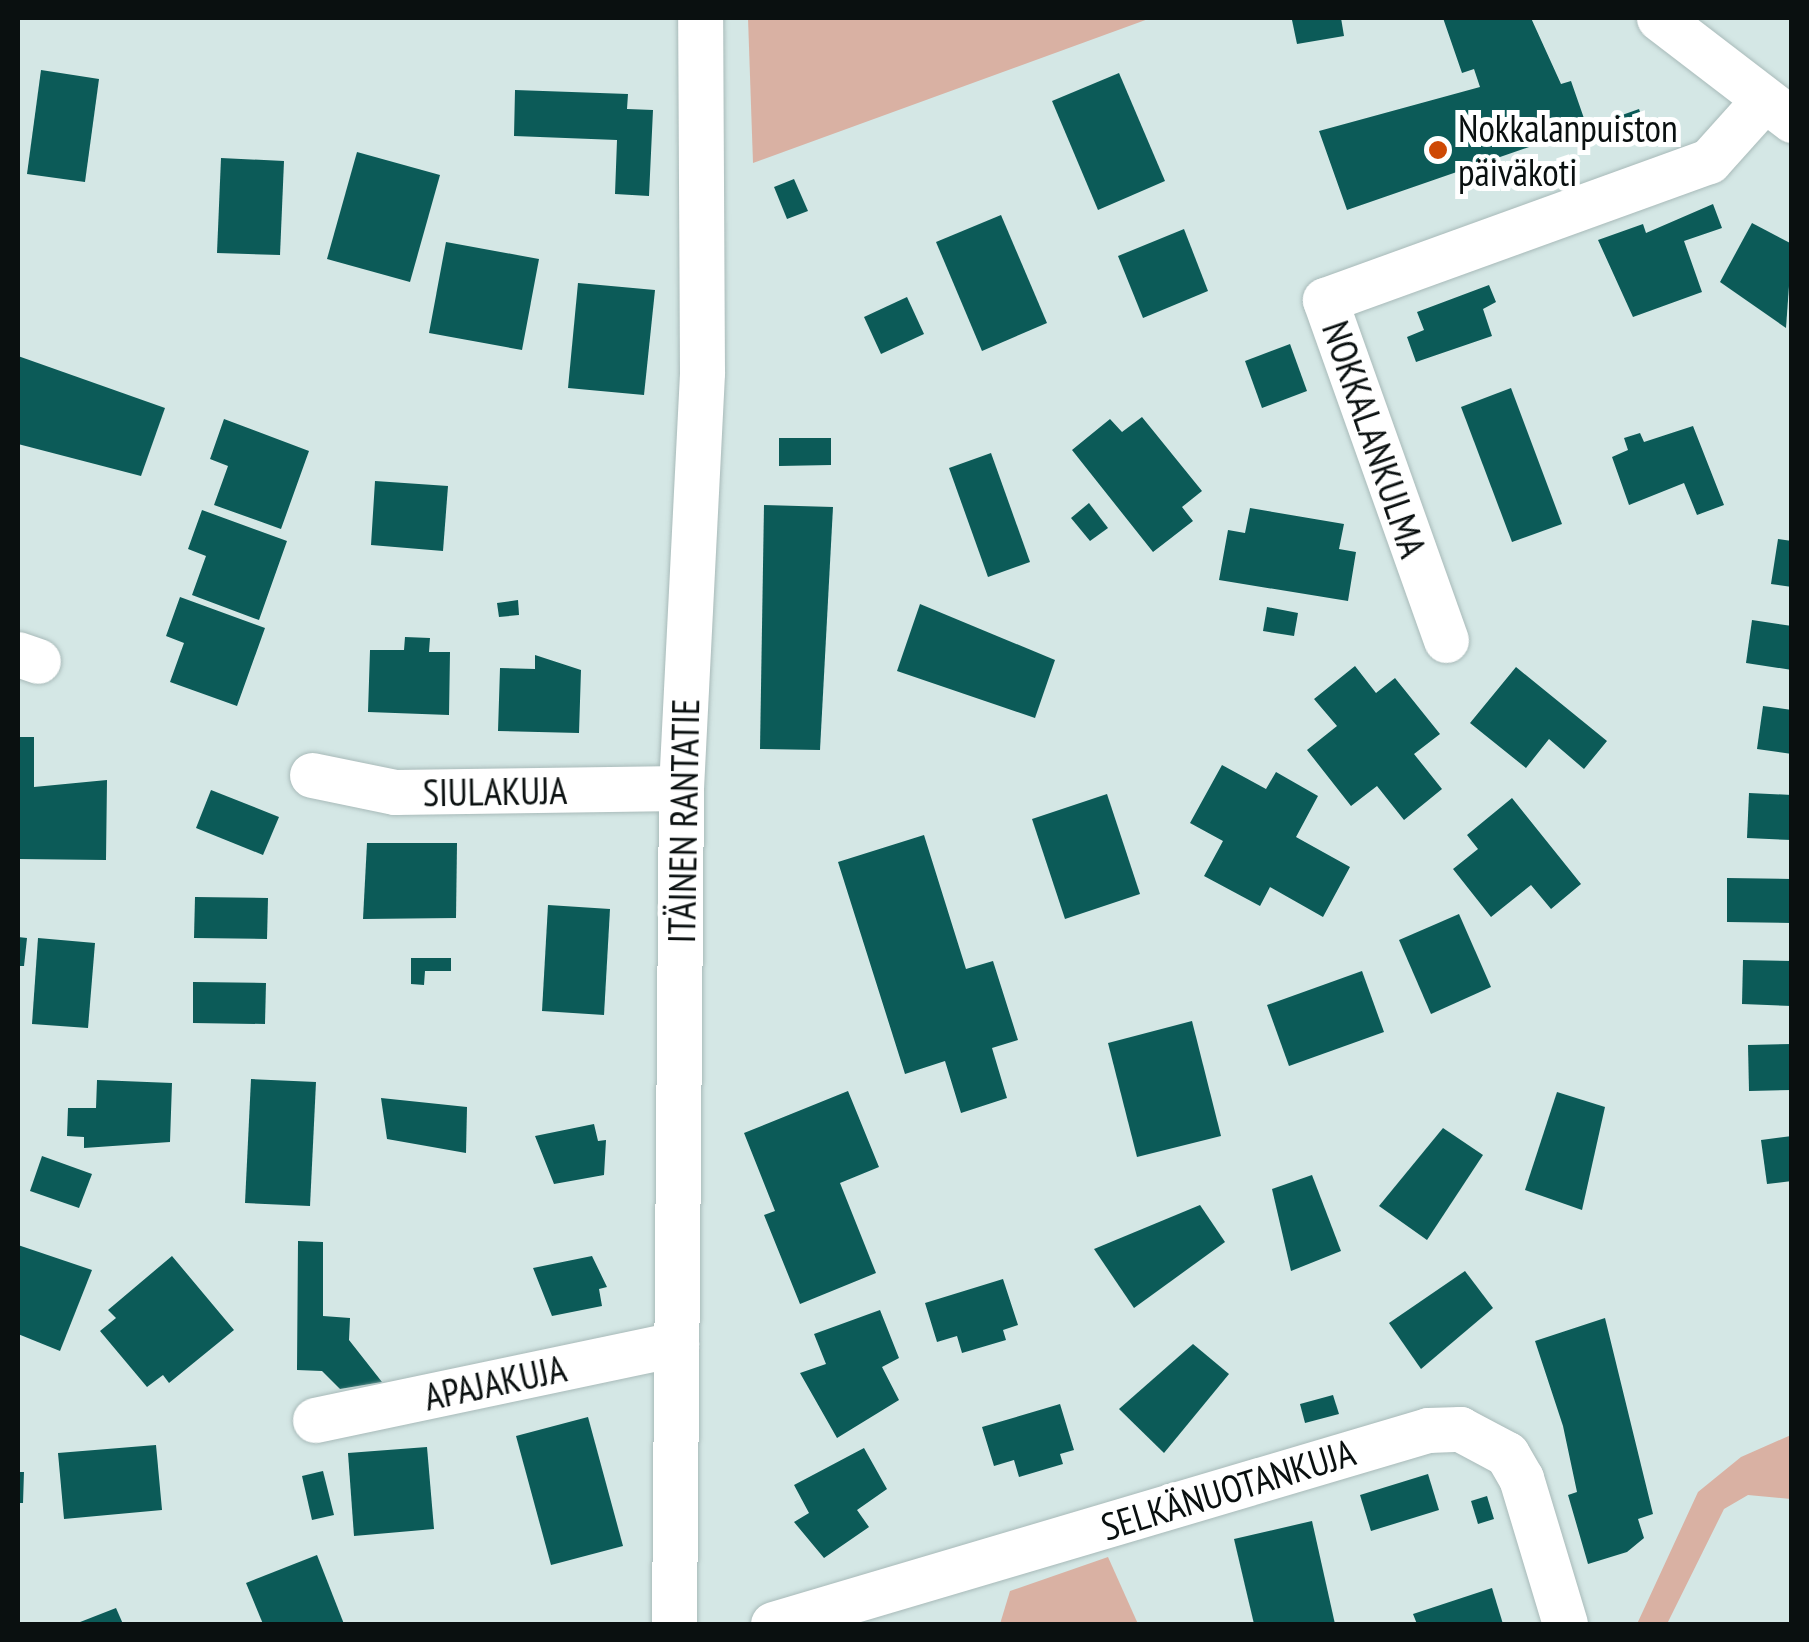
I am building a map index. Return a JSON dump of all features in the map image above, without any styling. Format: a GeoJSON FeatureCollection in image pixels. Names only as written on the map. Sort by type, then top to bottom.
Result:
{"type":"FeatureCollection","features":[{"type":"Feature","properties":{"kind":"street","name":"ITÄINEN RANTATIE"},"geometry":{"type":"LineString","coordinates":[[674,1624],[681,788],[702,372],[700,18]]}},
{"type":"Feature","properties":{"kind":"street"},"geometry":{"type":"LineString","coordinates":[[1659,18],[1776,112]]}},
{"type":"Feature","properties":{"kind":"street","name":"NOKKALANKULMA"},"geometry":{"type":"LineString","coordinates":[[1446,640],[1325,300],[1709,161],[1776,112]]}},
{"type":"Feature","properties":{"kind":"street","name":"SIULAKUJA"},"geometry":{"type":"LineString","coordinates":[[312,775],[395,792],[681,788]]}},
{"type":"Feature","properties":{"kind":"street","name":"APAJAKUJA"},"geometry":{"type":"LineString","coordinates":[[315,1420],[676,1344]]}},
{"type":"Feature","properties":{"kind":"street","name":"SELKÄNUOTANKUJA"},"geometry":{"type":"LineString","coordinates":[[773,1624],[1428,1430],[1460,1429],[1506,1454],[1521,1478],[1565,1624]]}},
{"type":"Feature","properties":{"kind":"shaded area"},"geometry":{"type":"Polygon","coordinates":[[[748,18],[1151,18],[753,163],[748,18]]]}},
{"type":"Feature","properties":{"kind":"shaded area"},"geometry":{"type":"Polygon","coordinates":[[[1791,1435],[1791,1499],[1748,1495],[1724,1509],[1667,1624],[1637,1624],[1698,1492],[1741,1457],[1791,1435]]]}},
{"type":"Feature","properties":{"kind":"shaded area"},"geometry":{"type":"Polygon","coordinates":[[[1108,1557],[1138,1624],[1000,1624],[1010,1591],[1108,1557]]]}},
{"type":"Feature","properties":{"kind":"building"},"geometry":{"type":"Polygon","coordinates":[[[1341,18],[1344,36],[1297,44],[1292,20],[1341,18]]]}},
{"type":"Feature","properties":{"kind":"building"},"geometry":{"type":"Polygon","coordinates":[[[1443,18],[1531,18],[1561,84],[1571,81],[1587,127],[1347,210],[1319,131],[1480,87],[1474,69],[1462,73],[1443,18]]]}},
{"type":"Feature","properties":{"kind":"building"},"geometry":{"type":"Polygon","coordinates":[[[41,70],[99,79],[85,182],[27,174],[41,70]]]}},
{"type":"Feature","properties":{"kind":"building"},"geometry":{"type":"Polygon","coordinates":[[[1119,73],[1165,181],[1098,210],[1052,101],[1119,73]]]}},
{"type":"Feature","properties":{"kind":"building"},"geometry":{"type":"Polygon","coordinates":[[[515,90],[628,94],[627,109],[653,110],[649,196],[615,194],[617,140],[514,136],[515,90]]]}},
{"type":"Feature","properties":{"kind":"building"},"geometry":{"type":"Polygon","coordinates":[[[1639,109],[1647,133],[1616,144],[1608,120],[1639,109]]]}},
{"type":"Feature","properties":{"kind":"building"},"geometry":{"type":"Polygon","coordinates":[[[357,152],[440,175],[410,282],[327,259],[357,152]]]}},
{"type":"Feature","properties":{"kind":"building"},"geometry":{"type":"Polygon","coordinates":[[[221,158],[284,161],[280,255],[217,253],[221,158]]]}},
{"type":"Feature","properties":{"kind":"building"},"geometry":{"type":"Polygon","coordinates":[[[794,179],[808,211],[787,219],[774,187],[794,179]]]}},
{"type":"Feature","properties":{"kind":"building"},"geometry":{"type":"Polygon","coordinates":[[[1713,204],[1722,228],[1684,241],[1702,292],[1633,317],[1598,240],[1643,224],[1646,233],[1713,204]]]}},
{"type":"Feature","properties":{"kind":"building"},"geometry":{"type":"Polygon","coordinates":[[[1001,215],[1047,323],[982,351],[936,242],[1001,215]]]}},
{"type":"Feature","properties":{"kind":"building"},"geometry":{"type":"Polygon","coordinates":[[[1752,223],[1792,244],[1786,328],[1720,282],[1752,223]]]}},
{"type":"Feature","properties":{"kind":"building"},"geometry":{"type":"Polygon","coordinates":[[[1184,229],[1208,291],[1143,318],[1118,256],[1184,229]]]}},
{"type":"Feature","properties":{"kind":"building"},"geometry":{"type":"Polygon","coordinates":[[[446,242],[539,259],[522,350],[429,333],[446,242]]]}},
{"type":"Feature","properties":{"kind":"building"},"geometry":{"type":"Polygon","coordinates":[[[578,283],[655,290],[644,395],[568,388],[578,283]]]}},
{"type":"Feature","properties":{"kind":"building"},"geometry":{"type":"Polygon","coordinates":[[[1489,285],[1496,302],[1483,309],[1492,336],[1416,362],[1407,337],[1424,330],[1417,312],[1489,285]]]}},
{"type":"Feature","properties":{"kind":"building"},"geometry":{"type":"Polygon","coordinates":[[[907,297],[924,334],[881,354],[864,317],[907,297]]]}},
{"type":"Feature","properties":{"kind":"building"},"geometry":{"type":"Polygon","coordinates":[[[1290,344],[1307,391],[1262,408],[1245,361],[1290,344]]]}},
{"type":"Feature","properties":{"kind":"building"},"geometry":{"type":"Polygon","coordinates":[[[18,356],[165,408],[141,476],[18,444],[18,356]]]}},
{"type":"Feature","properties":{"kind":"building"},"geometry":{"type":"Polygon","coordinates":[[[1511,388],[1562,524],[1512,542],[1461,407],[1511,388]]]}},
{"type":"Feature","properties":{"kind":"building"},"geometry":{"type":"Polygon","coordinates":[[[1142,417],[1202,491],[1182,507],[1193,521],[1153,552],[1072,450],[1110,419],[1122,432],[1142,417]]]}},
{"type":"Feature","properties":{"kind":"building"},"geometry":{"type":"Polygon","coordinates":[[[224,419],[309,451],[281,529],[214,505],[228,466],[210,459],[224,419]]]}},
{"type":"Feature","properties":{"kind":"building"},"geometry":{"type":"Polygon","coordinates":[[[1693,426],[1724,505],[1697,515],[1684,483],[1629,505],[1612,457],[1628,450],[1624,438],[1640,433],[1644,442],[1693,426]]]}},
{"type":"Feature","properties":{"kind":"building"},"geometry":{"type":"Polygon","coordinates":[[[779,438],[831,438],[831,465],[779,466],[779,438]]]}},
{"type":"Feature","properties":{"kind":"building"},"geometry":{"type":"Polygon","coordinates":[[[991,453],[1030,562],[988,577],[949,468],[991,453]]]}},
{"type":"Feature","properties":{"kind":"building"},"geometry":{"type":"Polygon","coordinates":[[[375,481],[448,486],[443,551],[371,545],[375,481]]]}},
{"type":"Feature","properties":{"kind":"building"},"geometry":{"type":"Polygon","coordinates":[[[1089,503],[1108,528],[1090,541],[1071,518],[1089,503]]]}},
{"type":"Feature","properties":{"kind":"building"},"geometry":{"type":"Polygon","coordinates":[[[764,505],[833,507],[820,750],[760,749],[764,505]]]}},
{"type":"Feature","properties":{"kind":"building"},"geometry":{"type":"Polygon","coordinates":[[[1250,508],[1344,524],[1339,549],[1356,552],[1348,601],[1219,580],[1228,530],[1245,533],[1250,508]]]}},
{"type":"Feature","properties":{"kind":"building"},"geometry":{"type":"Polygon","coordinates":[[[202,510],[287,541],[259,620],[192,595],[206,556],[188,549],[202,510]]]}},
{"type":"Feature","properties":{"kind":"building"},"geometry":{"type":"Polygon","coordinates":[[[1778,539],[1792,541],[1792,587],[1771,584],[1778,539]]]}},
{"type":"Feature","properties":{"kind":"building"},"geometry":{"type":"Polygon","coordinates":[[[180,597],[265,628],[237,706],[170,682],[184,643],[166,636],[180,597]]]}},
{"type":"Feature","properties":{"kind":"building"},"geometry":{"type":"Polygon","coordinates":[[[518,600],[519,615],[499,617],[497,603],[518,600]]]}},
{"type":"Feature","properties":{"kind":"building"},"geometry":{"type":"Polygon","coordinates":[[[920,604],[1055,660],[1035,718],[897,671],[920,604]]]}},
{"type":"Feature","properties":{"kind":"building"},"geometry":{"type":"Polygon","coordinates":[[[1267,607],[1298,613],[1294,636],[1263,631],[1267,607]]]}},
{"type":"Feature","properties":{"kind":"building"},"geometry":{"type":"Polygon","coordinates":[[[1752,620],[1792,626],[1792,670],[1746,663],[1752,620]]]}},
{"type":"Feature","properties":{"kind":"building"},"geometry":{"type":"Polygon","coordinates":[[[405,637],[430,638],[429,652],[450,652],[449,715],[368,712],[370,650],[404,650],[405,637]]]}},
{"type":"Feature","properties":{"kind":"building"},"geometry":{"type":"Polygon","coordinates":[[[535,655],[581,670],[579,733],[498,731],[500,668],[535,669],[535,655]]]}},
{"type":"Feature","properties":{"kind":"building"},"geometry":{"type":"Polygon","coordinates":[[[1355,666],[1376,693],[1395,678],[1440,734],[1414,754],[1442,789],[1404,820],[1377,786],[1351,806],[1307,750],[1337,726],[1314,699],[1355,666]]]}},
{"type":"Feature","properties":{"kind":"building"},"geometry":{"type":"Polygon","coordinates":[[[1516,667],[1607,741],[1584,769],[1549,739],[1526,768],[1470,723],[1516,667]]]}},
{"type":"Feature","properties":{"kind":"building"},"geometry":{"type":"Polygon","coordinates":[[[1763,706],[1792,710],[1792,754],[1757,749],[1763,706]]]}},
{"type":"Feature","properties":{"kind":"building"},"geometry":{"type":"Polygon","coordinates":[[[18,737],[34,737],[34,787],[107,780],[106,860],[18,859],[18,737]]]}},
{"type":"Feature","properties":{"kind":"building"},"geometry":{"type":"Polygon","coordinates":[[[1222,765],[1266,789],[1276,772],[1318,796],[1296,837],[1350,867],[1323,917],[1270,887],[1260,906],[1204,876],[1223,841],[1190,823],[1222,765]]]}},
{"type":"Feature","properties":{"kind":"building"},"geometry":{"type":"Polygon","coordinates":[[[211,790],[279,817],[263,855],[196,828],[211,790]]]}},
{"type":"Feature","properties":{"kind":"building"},"geometry":{"type":"Polygon","coordinates":[[[1749,793],[1792,795],[1792,840],[1747,838],[1749,793]]]}},
{"type":"Feature","properties":{"kind":"building"},"geometry":{"type":"Polygon","coordinates":[[[1107,794],[1140,894],[1065,919],[1032,819],[1107,794]]]}},
{"type":"Feature","properties":{"kind":"building"},"geometry":{"type":"Polygon","coordinates":[[[1512,798],[1581,884],[1551,909],[1531,885],[1491,917],[1453,869],[1478,849],[1467,835],[1512,798]]]}},
{"type":"Feature","properties":{"kind":"building"},"geometry":{"type":"Polygon","coordinates":[[[924,835],[966,969],[993,961],[1018,1040],[992,1048],[1007,1098],[961,1113],[945,1061],[905,1074],[838,862],[924,835]]]}},
{"type":"Feature","properties":{"kind":"building"},"geometry":{"type":"Polygon","coordinates":[[[367,843],[457,843],[456,918],[363,919],[367,843]]]}},
{"type":"Feature","properties":{"kind":"building"},"geometry":{"type":"Polygon","coordinates":[[[1727,878],[1792,879],[1792,923],[1727,922],[1727,878]]]}},
{"type":"Feature","properties":{"kind":"building"},"geometry":{"type":"Polygon","coordinates":[[[195,897],[268,898],[267,939],[194,938],[195,897]]]}},
{"type":"Feature","properties":{"kind":"building"},"geometry":{"type":"Polygon","coordinates":[[[548,905],[610,909],[604,1015],[542,1011],[548,905]]]}},
{"type":"Feature","properties":{"kind":"building"},"geometry":{"type":"Polygon","coordinates":[[[1459,914],[1491,987],[1431,1014],[1399,940],[1459,914]]]}},
{"type":"Feature","properties":{"kind":"building"},"geometry":{"type":"Polygon","coordinates":[[[18,937],[27,938],[24,966],[18,966],[18,937]]]}},
{"type":"Feature","properties":{"kind":"building"},"geometry":{"type":"Polygon","coordinates":[[[38,938],[95,943],[88,1028],[32,1024],[38,938]]]}},
{"type":"Feature","properties":{"kind":"building"},"geometry":{"type":"Polygon","coordinates":[[[411,958],[451,958],[451,971],[425,971],[424,985],[411,984],[411,958]]]}},
{"type":"Feature","properties":{"kind":"building"},"geometry":{"type":"Polygon","coordinates":[[[1743,960],[1792,961],[1792,1006],[1742,1004],[1743,960]]]}},
{"type":"Feature","properties":{"kind":"building"},"geometry":{"type":"Polygon","coordinates":[[[1362,971],[1384,1032],[1289,1066],[1267,1005],[1362,971]]]}},
{"type":"Feature","properties":{"kind":"building"},"geometry":{"type":"Polygon","coordinates":[[[193,982],[266,983],[265,1024],[193,1023],[193,982]]]}},
{"type":"Feature","properties":{"kind":"building"},"geometry":{"type":"Polygon","coordinates":[[[1192,1021],[1221,1136],[1137,1157],[1108,1043],[1192,1021]]]}},
{"type":"Feature","properties":{"kind":"building"},"geometry":{"type":"Polygon","coordinates":[[[1792,1044],[1792,1090],[1749,1091],[1748,1045],[1792,1044]]]}},
{"type":"Feature","properties":{"kind":"building"},"geometry":{"type":"Polygon","coordinates":[[[251,1079],[316,1082],[310,1206],[245,1203],[251,1079]]]}},
{"type":"Feature","properties":{"kind":"building"},"geometry":{"type":"Polygon","coordinates":[[[97,1080],[172,1083],[170,1142],[84,1148],[84,1137],[67,1136],[68,1108],[96,1108],[97,1080]]]}},
{"type":"Feature","properties":{"kind":"building"},"geometry":{"type":"Polygon","coordinates":[[[848,1091],[879,1167],[840,1183],[876,1273],[800,1304],[764,1215],[775,1211],[744,1133],[848,1091]]]}},
{"type":"Feature","properties":{"kind":"building"},"geometry":{"type":"Polygon","coordinates":[[[1557,1092],[1605,1107],[1582,1210],[1525,1190],[1557,1092]]]}},
{"type":"Feature","properties":{"kind":"building"},"geometry":{"type":"Polygon","coordinates":[[[381,1098],[467,1107],[466,1153],[387,1139],[381,1098]]]}},
{"type":"Feature","properties":{"kind":"building"},"geometry":{"type":"Polygon","coordinates":[[[594,1124],[598,1141],[606,1140],[604,1175],[554,1184],[535,1136],[594,1124]]]}},
{"type":"Feature","properties":{"kind":"building"},"geometry":{"type":"Polygon","coordinates":[[[1443,1128],[1483,1155],[1427,1240],[1379,1206],[1443,1128]]]}},
{"type":"Feature","properties":{"kind":"building"},"geometry":{"type":"Polygon","coordinates":[[[1792,1136],[1792,1181],[1767,1184],[1761,1140],[1792,1136]]]}},
{"type":"Feature","properties":{"kind":"building"},"geometry":{"type":"Polygon","coordinates":[[[42,1156],[92,1174],[79,1208],[30,1191],[42,1156]]]}},
{"type":"Feature","properties":{"kind":"building"},"geometry":{"type":"Polygon","coordinates":[[[1312,1175],[1341,1251],[1291,1271],[1272,1189],[1312,1175]]]}},
{"type":"Feature","properties":{"kind":"building"},"geometry":{"type":"Polygon","coordinates":[[[1200,1205],[1225,1242],[1134,1308],[1094,1249],[1200,1205]]]}},
{"type":"Feature","properties":{"kind":"building"},"geometry":{"type":"Polygon","coordinates":[[[298,1241],[323,1242],[323,1316],[350,1318],[349,1340],[382,1382],[340,1389],[322,1371],[297,1370],[298,1241]]]}},
{"type":"Feature","properties":{"kind":"building"},"geometry":{"type":"Polygon","coordinates":[[[18,1245],[92,1270],[60,1351],[18,1334],[18,1245]]]}},
{"type":"Feature","properties":{"kind":"building"},"geometry":{"type":"Polygon","coordinates":[[[172,1256],[234,1330],[169,1383],[163,1375],[147,1387],[100,1331],[116,1318],[108,1310],[172,1256]]]}},
{"type":"Feature","properties":{"kind":"building"},"geometry":{"type":"Polygon","coordinates":[[[592,1256],[607,1287],[599,1289],[602,1306],[552,1316],[533,1268],[592,1256]]]}},
{"type":"Feature","properties":{"kind":"building"},"geometry":{"type":"Polygon","coordinates":[[[1465,1271],[1493,1308],[1421,1369],[1389,1323],[1465,1271]]]}},
{"type":"Feature","properties":{"kind":"building"},"geometry":{"type":"Polygon","coordinates":[[[1003,1279],[1018,1325],[1003,1330],[1006,1340],[962,1353],[957,1336],[937,1342],[925,1303],[1003,1279]]]}},
{"type":"Feature","properties":{"kind":"building"},"geometry":{"type":"Polygon","coordinates":[[[880,1310],[899,1358],[882,1367],[899,1400],[837,1438],[800,1373],[826,1364],[814,1334],[880,1310]]]}},
{"type":"Feature","properties":{"kind":"building"},"geometry":{"type":"Polygon","coordinates":[[[1605,1318],[1653,1514],[1638,1519],[1644,1538],[1627,1552],[1588,1564],[1568,1495],[1577,1492],[1563,1426],[1535,1341],[1605,1318]]]}},
{"type":"Feature","properties":{"kind":"building"},"geometry":{"type":"Polygon","coordinates":[[[1193,1344],[1229,1374],[1164,1453],[1119,1409],[1193,1344]]]}},
{"type":"Feature","properties":{"kind":"building"},"geometry":{"type":"Polygon","coordinates":[[[1333,1395],[1339,1414],[1305,1423],[1300,1404],[1333,1395]]]}},
{"type":"Feature","properties":{"kind":"building"},"geometry":{"type":"Polygon","coordinates":[[[1060,1404],[1074,1450],[1060,1454],[1063,1464],[1019,1477],[1014,1460],[994,1466],[982,1427],[1060,1404]]]}},
{"type":"Feature","properties":{"kind":"building"},"geometry":{"type":"Polygon","coordinates":[[[588,1417],[623,1546],[551,1565],[516,1436],[588,1417]]]}},
{"type":"Feature","properties":{"kind":"building"},"geometry":{"type":"Polygon","coordinates":[[[156,1445],[162,1510],[64,1519],[58,1453],[156,1445]]]}},
{"type":"Feature","properties":{"kind":"building"},"geometry":{"type":"Polygon","coordinates":[[[427,1447],[434,1529],[354,1536],[348,1453],[427,1447]]]}},
{"type":"Feature","properties":{"kind":"building"},"geometry":{"type":"Polygon","coordinates":[[[864,1448],[887,1489],[857,1510],[869,1527],[824,1558],[794,1522],[809,1513],[794,1485],[864,1448]]]}},
{"type":"Feature","properties":{"kind":"building"},"geometry":{"type":"Polygon","coordinates":[[[323,1471],[334,1515],[312,1520],[302,1476],[323,1471]]]}},
{"type":"Feature","properties":{"kind":"building"},"geometry":{"type":"Polygon","coordinates":[[[18,1472],[24,1472],[23,1503],[18,1503],[18,1472]]]}},
{"type":"Feature","properties":{"kind":"building"},"geometry":{"type":"Polygon","coordinates":[[[1428,1474],[1439,1510],[1371,1531],[1360,1495],[1428,1474]]]}},
{"type":"Feature","properties":{"kind":"building"},"geometry":{"type":"Polygon","coordinates":[[[1487,1496],[1494,1519],[1478,1524],[1471,1501],[1487,1496]]]}},
{"type":"Feature","properties":{"kind":"building"},"geometry":{"type":"Polygon","coordinates":[[[1312,1521],[1335,1624],[1254,1624],[1234,1539],[1312,1521]]]}},
{"type":"Feature","properties":{"kind":"building"},"geometry":{"type":"Polygon","coordinates":[[[317,1555],[344,1624],[263,1624],[246,1583],[317,1555]]]}},
{"type":"Feature","properties":{"kind":"building"},"geometry":{"type":"Polygon","coordinates":[[[1492,1588],[1503,1624],[1417,1624],[1413,1614],[1492,1588]]]}},
{"type":"Feature","properties":{"kind":"building"},"geometry":{"type":"Polygon","coordinates":[[[116,1608],[123,1624],[75,1624],[116,1608]]]}},
{"type":"Feature","properties":{"kind":"place","name":"Nokkalanpuiston päiväkoti"},"geometry":{"type":"Point","coordinates":[1438,150]}}]}
